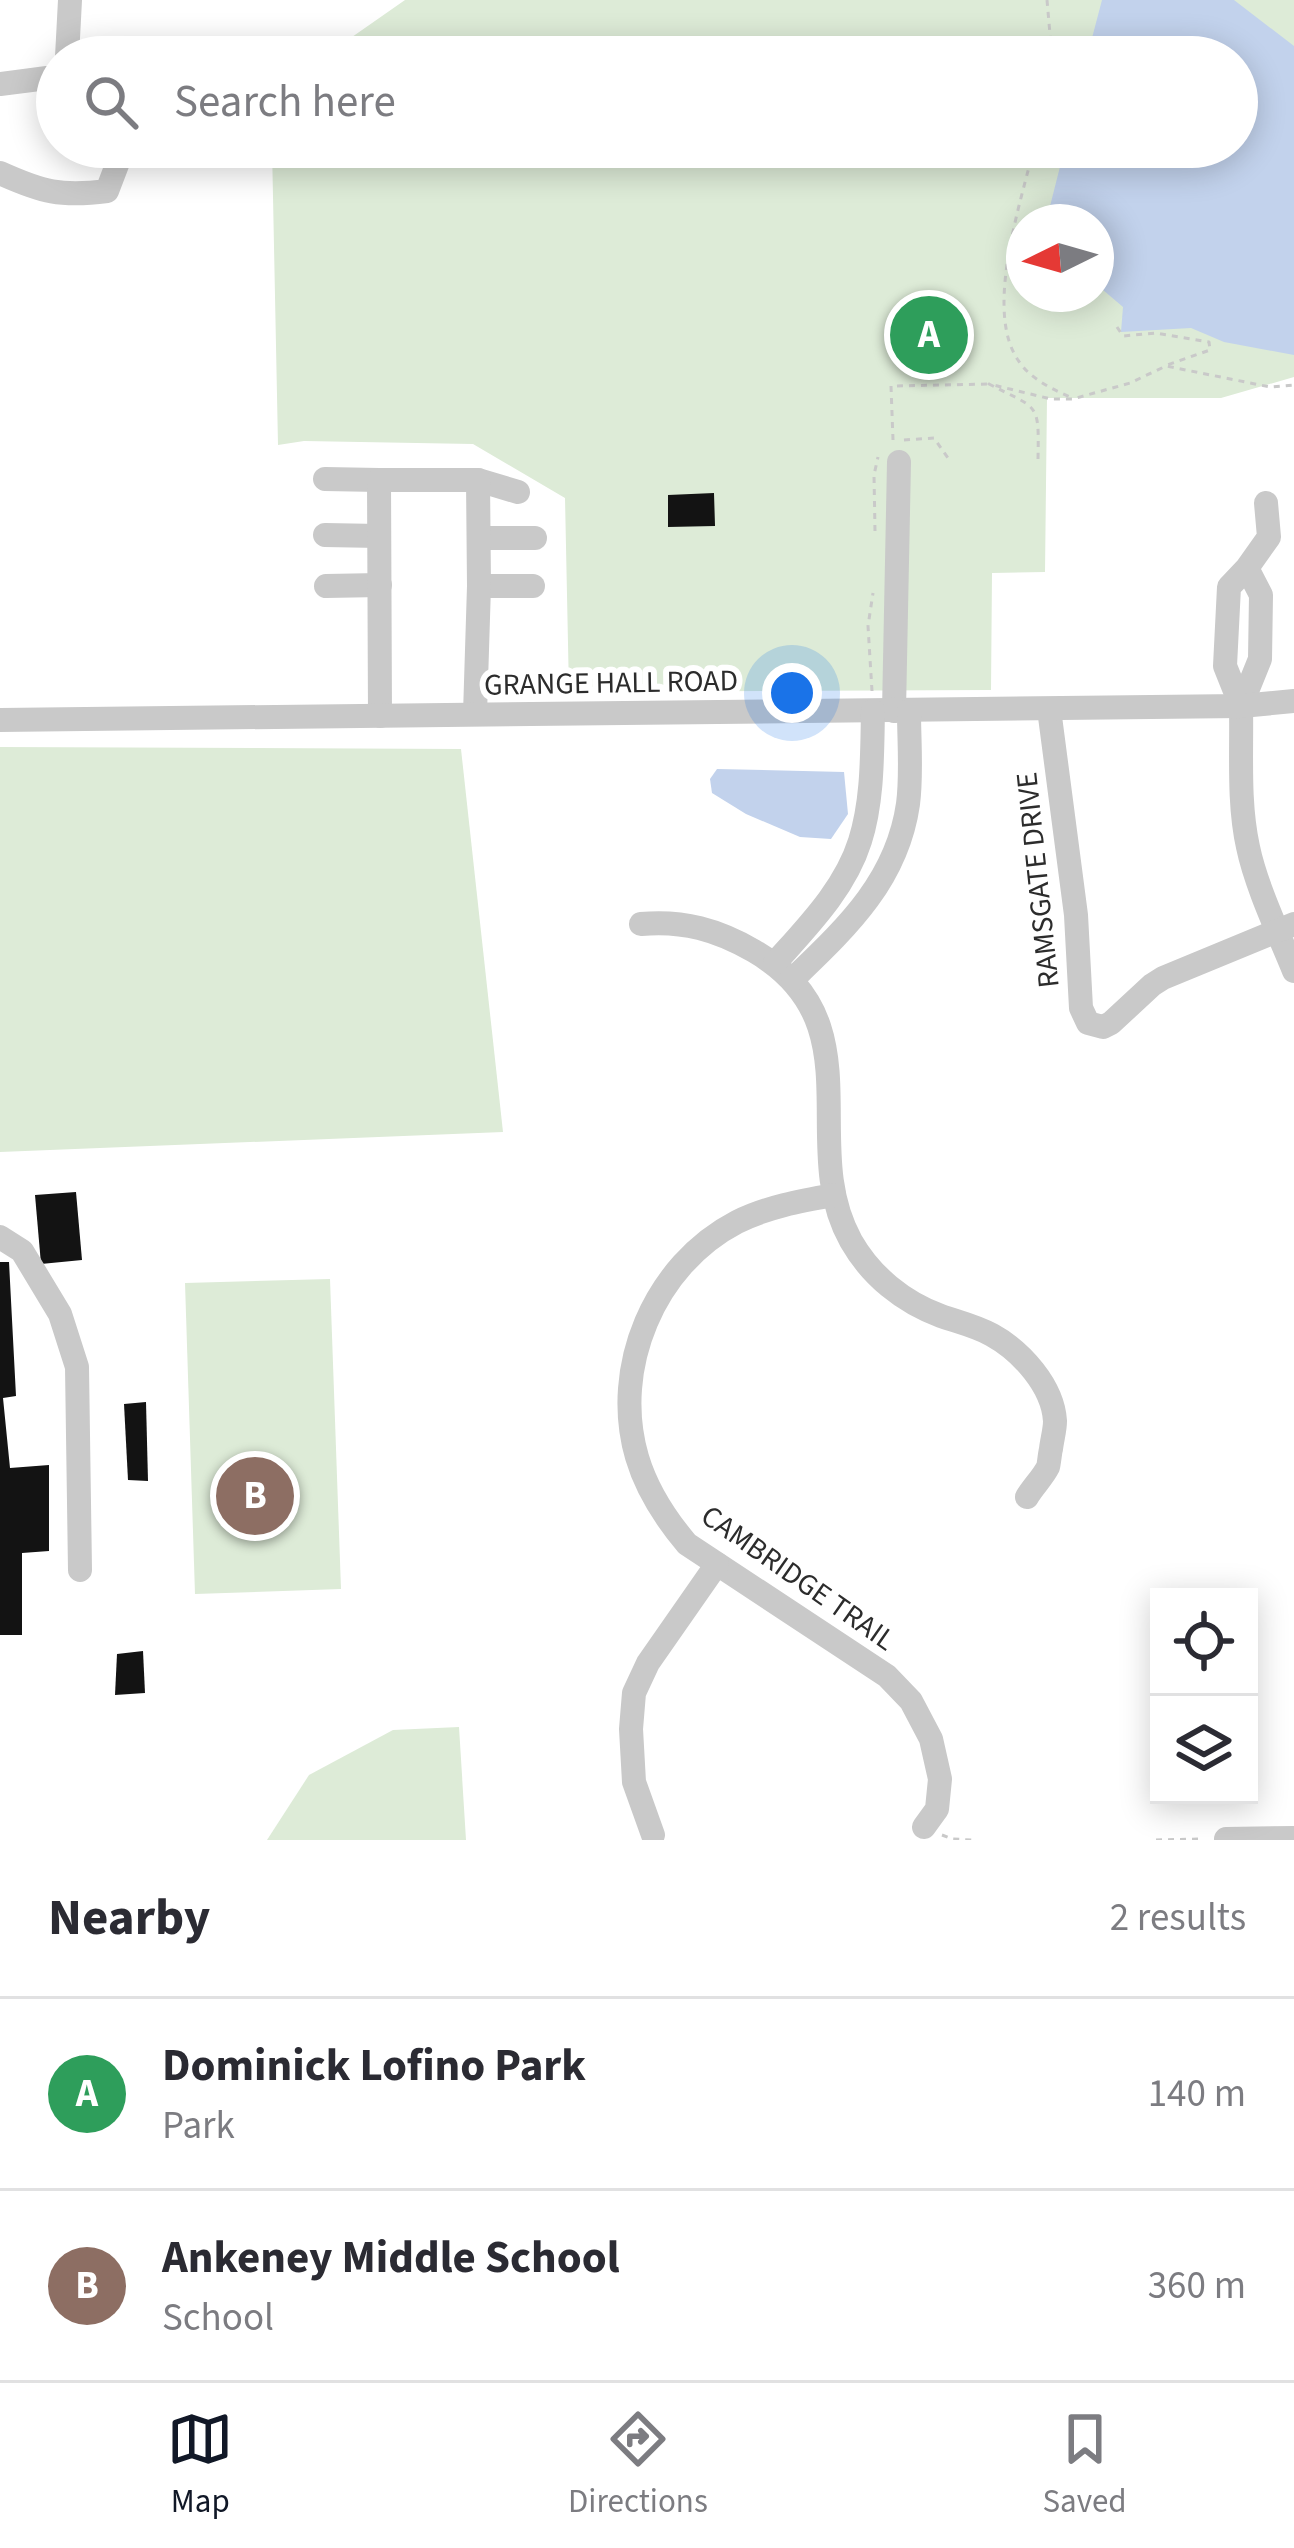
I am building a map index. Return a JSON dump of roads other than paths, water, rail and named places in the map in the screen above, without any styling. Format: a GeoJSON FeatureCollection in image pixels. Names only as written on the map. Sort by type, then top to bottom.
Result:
{"type":"FeatureCollection","features":[{"type":"Feature","properties":{"kind":"street"},"geometry":{"type":"LineString","coordinates":[[69,36],[70,0]]}},
{"type":"Feature","properties":{"kind":"street"},"geometry":{"type":"LineString","coordinates":[[0,84],[36,79]]}},
{"type":"Feature","properties":{"kind":"street"},"geometry":{"type":"LineString","coordinates":[[0,173],[70,196],[106,191],[116,168]]}},
{"type":"Feature","properties":{"kind":"street"},"geometry":{"type":"LineString","coordinates":[[784,971],[863,909],[894,858],[904,830],[908,801],[892,711],[896,451]]}},
{"type":"Feature","properties":{"kind":"street"},"geometry":{"type":"LineString","coordinates":[[326,479],[478,480],[518,492]]}},
{"type":"Feature","properties":{"kind":"street"},"geometry":{"type":"LineString","coordinates":[[379,480],[380,716]]}},
{"type":"Feature","properties":{"kind":"street"},"geometry":{"type":"LineString","coordinates":[[475,715],[478,480]]}},
{"type":"Feature","properties":{"kind":"street"},"geometry":{"type":"LineString","coordinates":[[1266,502],[1268,537],[1229,587],[1225,666],[1241,706],[1248,847],[1286,927],[1294,971]]}},
{"type":"Feature","properties":{"kind":"street"},"geometry":{"type":"LineString","coordinates":[[325,535],[379,536]]}},
{"type":"Feature","properties":{"kind":"street"},"geometry":{"type":"LineString","coordinates":[[479,538],[536,538]]}},
{"type":"Feature","properties":{"kind":"street"},"geometry":{"type":"LineString","coordinates":[[326,586],[380,585]]}},
{"type":"Feature","properties":{"kind":"street"},"geometry":{"type":"LineString","coordinates":[[479,586],[533,586]]}},
{"type":"Feature","properties":{"kind":"street","name":"GRANGE HALL ROAD"},"geometry":{"type":"LineString","coordinates":[[0,720],[1048,709],[1294,701]]}},
{"type":"Feature","properties":{"kind":"street","name":"RAMSGATE DRIVE"},"geometry":{"type":"LineString","coordinates":[[1048,709],[1076,915],[1081,1008],[1088,1023],[1096,1027],[1112,1023],[1152,985],[1286,927]]}},
{"type":"Feature","properties":{"kind":"street"},"geometry":{"type":"LineString","coordinates":[[784,971],[860,843],[870,780],[892,711]]}},
{"type":"Feature","properties":{"kind":"street"},"geometry":{"type":"LineString","coordinates":[[641,924],[678,923],[715,931],[784,971],[810,1006],[826,1048],[830,1076],[834,1195],[852,1243],[885,1284],[922,1308],[993,1335],[1022,1358],[1041,1382],[1055,1420],[1048,1466],[1027,1497]]}},
{"type":"Feature","properties":{"kind":"street","name":"CAMBRIDGE TRAIL"},"geometry":{"type":"LineString","coordinates":[[834,1195],[765,1210],[736,1223],[712,1238],[669,1280],[652,1308],[632,1368],[632,1431],[650,1492],[687,1544],[887,1676],[911,1701],[931,1739],[940,1779],[937,1809],[924,1827]]}},
{"type":"Feature","properties":{"kind":"street"},"geometry":{"type":"LineString","coordinates":[[0,1237],[22,1251],[51,1298],[77,1366],[80,1570]]}},
{"type":"Feature","properties":{"kind":"street"},"geometry":{"type":"LineString","coordinates":[[653,1835],[634,1782],[634,1693],[648,1663],[717,1564]]}},
{"type":"Feature","properties":{"kind":"street"},"geometry":{"type":"LineString","coordinates":[[1226,1839],[1294,1838]]}},
{"type":"Feature","properties":{"kind":"water"},"geometry":{"type":"Polygon","coordinates":[[[1102,0],[1234,0],[1294,46],[1294,355],[1224,342],[1191,328],[1121,332],[1123,307],[1114,299],[1114,204],[1051,204],[1060,168],[1258,168],[1258,36],[1093,36],[1102,0]]]}},
{"type":"Feature","properties":{"kind":"water"},"geometry":{"type":"Polygon","coordinates":[[[717,769],[844,772],[848,814],[831,839],[800,837],[712,793],[710,779],[717,769]]]}},
{"type":"Feature","properties":{"kind":"place","name":"Dominick Lofino Park"},"geometry":{"type":"Point","coordinates":[929,335]}},
{"type":"Feature","properties":{"kind":"place","name":"Ankeney Middle School"},"geometry":{"type":"Point","coordinates":[255,1496]}}]}
